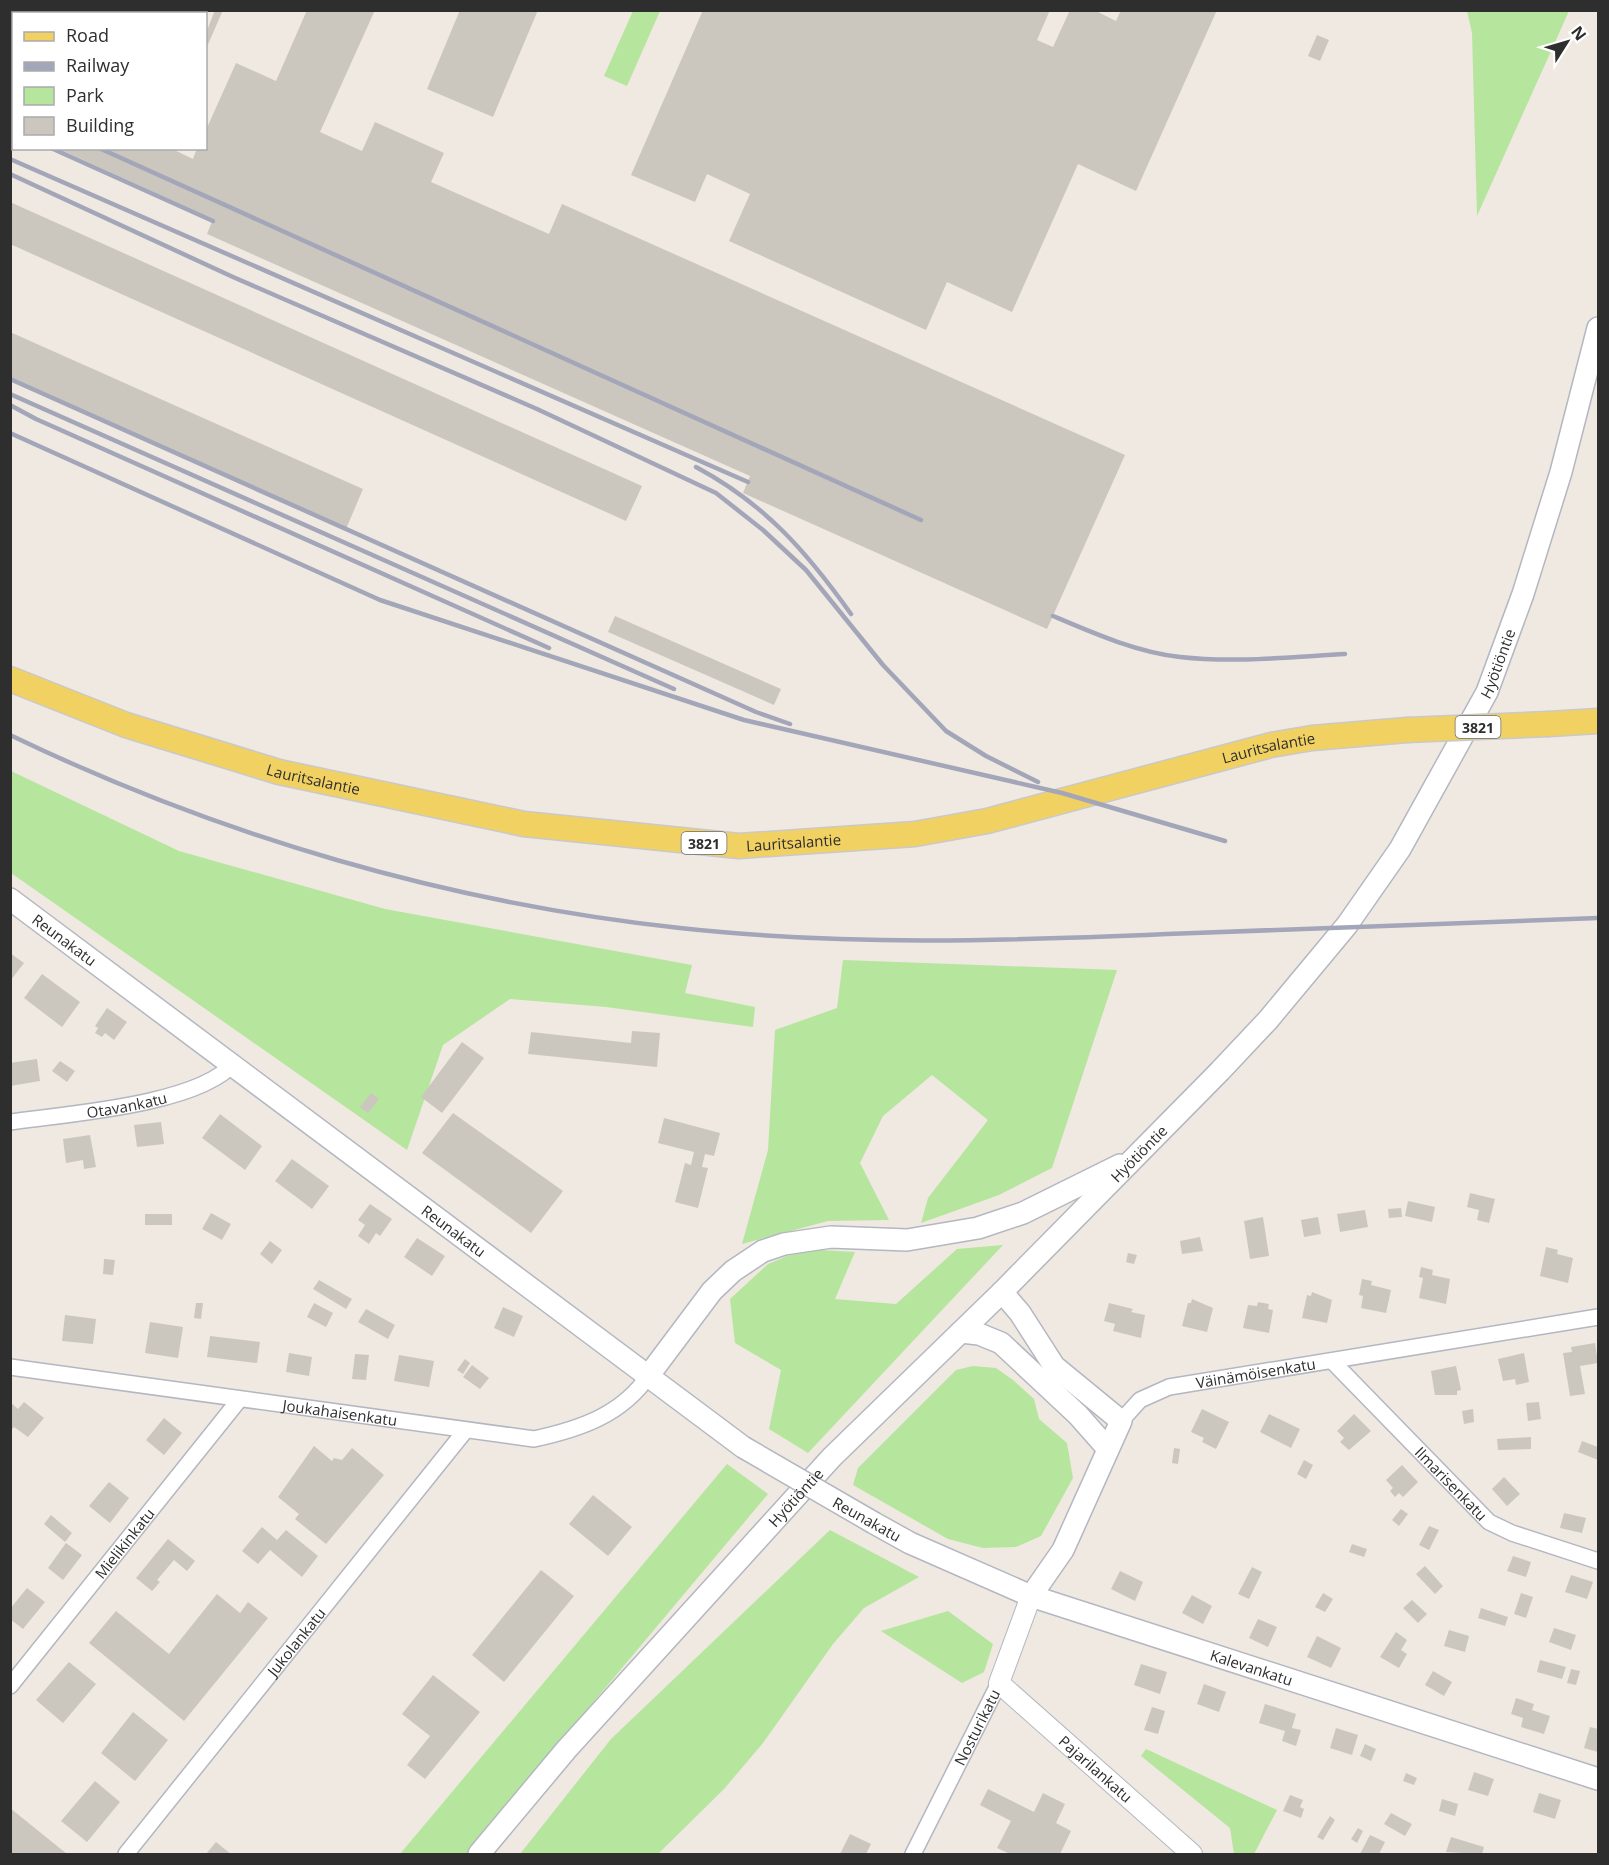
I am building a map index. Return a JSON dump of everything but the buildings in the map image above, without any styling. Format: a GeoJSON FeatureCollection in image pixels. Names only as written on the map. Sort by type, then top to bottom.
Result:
{"type":"FeatureCollection","features":[{"type":"Feature","properties":{"kind":"main road","name":"Hyötiöntie"},"geometry":{"type":"LineString","coordinates":[[479,1854],[566,1750],[824,1465],[1137,1157],[1268,1020],[1347,925],[1400,849],[1452,760],[1487,692],[1522,594],[1561,472],[1599,328]]}},
{"type":"Feature","properties":{"kind":"main road","name":"Lauritsalantie"},"geometry":{"type":"LineString","coordinates":[[10,679],[126,725],[279,772],[524,824],[739,846],[915,834],[987,821],[1271,745],[1312,738],[1407,730],[1594,723]]}},
{"type":"Feature","properties":{"kind":"main road","name":"Reunakatu"},"geometry":{"type":"LineString","coordinates":[[10,899],[234,1063],[743,1447],[910,1543]]}},
{"type":"Feature","properties":{"kind":"main road"},"geometry":{"type":"LineString","coordinates":[[648,1375],[712,1291],[733,1271],[763,1251],[784,1244],[831,1237],[907,1240],[978,1228],[1023,1213],[1137,1157]]}},
{"type":"Feature","properties":{"kind":"main road"},"geometry":{"type":"LineString","coordinates":[[1002,1292],[1020,1313],[1054,1366],[1121,1421]]}},
{"type":"Feature","properties":{"kind":"main road"},"geometry":{"type":"LineString","coordinates":[[961,1332],[979,1334],[1001,1344],[1078,1415],[1108,1449]]}},
{"type":"Feature","properties":{"kind":"main road","name":"Väinämöisenkatu"},"geometry":{"type":"LineString","coordinates":[[1031,1596],[1063,1550],[1121,1421]]}},
{"type":"Feature","properties":{"kind":"main road","name":"Kalevankatu"},"geometry":{"type":"LineString","coordinates":[[910,1543],[1031,1596],[1599,1779]]}},
{"type":"Feature","properties":{"kind":"street","name":"Otavankatu"},"geometry":{"type":"LineString","coordinates":[[10,1122],[174,1097],[223,1075],[234,1063]]}},
{"type":"Feature","properties":{"kind":"street","name":"Väinämöisenkatu"},"geometry":{"type":"LineString","coordinates":[[1121,1421],[1140,1400],[1169,1387],[1599,1317]]}},
{"type":"Feature","properties":{"kind":"street","name":"Ilmarisenkatu"},"geometry":{"type":"LineString","coordinates":[[1332,1361],[1489,1522],[1512,1533],[1599,1561]]}},
{"type":"Feature","properties":{"kind":"street","name":"Joukahaisenkatu"},"geometry":{"type":"LineString","coordinates":[[10,1367],[534,1439],[571,1431],[611,1413],[625,1403],[648,1375]]}},
{"type":"Feature","properties":{"kind":"street","name":"Mielikinkatu"},"geometry":{"type":"LineString","coordinates":[[10,1686],[239,1400]]}},
{"type":"Feature","properties":{"kind":"street","name":"Jukolankatu"},"geometry":{"type":"LineString","coordinates":[[126,1854],[465,1431]]}},
{"type":"Feature","properties":{"kind":"street","name":"Nosturikatu"},"geometry":{"type":"LineString","coordinates":[[913,1854],[999,1683],[1031,1596]]}},
{"type":"Feature","properties":{"kind":"street","name":"Pajarilankatu"},"geometry":{"type":"LineString","coordinates":[[999,1683],[1192,1854]]}},
{"type":"Feature","properties":{"kind":"green space"},"geometry":{"type":"Polygon","coordinates":[[[633,11],[660,11],[627,86],[604,76],[633,11]]]}},
{"type":"Feature","properties":{"kind":"green space"},"geometry":{"type":"Polygon","coordinates":[[[1467,11],[1569,11],[1477,216],[1472,33],[1467,11]]]}},
{"type":"Feature","properties":{"kind":"green space"},"geometry":{"type":"Polygon","coordinates":[[[11,771],[179,851],[385,909],[692,965],[685,993],[755,1007],[753,1027],[606,1007],[510,999],[443,1045],[407,1150],[11,873],[11,771]]]}},
{"type":"Feature","properties":{"kind":"green space"},"geometry":{"type":"Polygon","coordinates":[[[843,960],[1117,970],[1052,1168],[999,1195],[921,1223],[928,1198],[988,1120],[932,1075],[883,1116],[860,1163],[889,1220],[828,1221],[742,1244],[768,1150],[775,1030],[837,1008],[843,960]]]}},
{"type":"Feature","properties":{"kind":"green space"},"geometry":{"type":"Polygon","coordinates":[[[1003,1245],[808,1453],[769,1429],[781,1370],[735,1343],[730,1299],[768,1264],[804,1249],[855,1252],[835,1299],[896,1304],[957,1249],[1003,1245]]]}},
{"type":"Feature","properties":{"kind":"green space"},"geometry":{"type":"Polygon","coordinates":[[[973,1366],[996,1368],[1013,1380],[1034,1399],[1039,1419],[1067,1443],[1073,1478],[1041,1536],[1016,1547],[983,1548],[948,1539],[853,1485],[858,1468],[956,1370],[973,1366]]]}},
{"type":"Feature","properties":{"kind":"green space"},"geometry":{"type":"Polygon","coordinates":[[[727,1464],[768,1494],[466,1854],[400,1854],[727,1464]]]}},
{"type":"Feature","properties":{"kind":"green space"},"geometry":{"type":"Polygon","coordinates":[[[830,1530],[919,1577],[864,1608],[833,1644],[763,1743],[724,1789],[658,1854],[520,1854],[611,1739],[830,1530]]]}},
{"type":"Feature","properties":{"kind":"green space"},"geometry":{"type":"Polygon","coordinates":[[[948,1611],[993,1644],[984,1672],[962,1683],[881,1631],[948,1611]]]}},
{"type":"Feature","properties":{"kind":"green space"},"geometry":{"type":"Polygon","coordinates":[[[1146,1749],[1277,1810],[1254,1854],[1234,1854],[1230,1828],[1141,1756],[1146,1749]]]}},
{"type":"Feature","properties":{"kind":"railway"},"geometry":{"type":"LineString","coordinates":[[55,150],[213,221]]}},
{"type":"Feature","properties":{"kind":"railway"},"geometry":{"type":"LineString","coordinates":[[103,150],[921,520]]}},
{"type":"Feature","properties":{"kind":"railway"},"geometry":{"type":"LineString","coordinates":[[10,159],[748,482]]}},
{"type":"Feature","properties":{"kind":"railway"},"geometry":{"type":"LineString","coordinates":[[10,174],[233,277],[537,409],[716,493],[763,530],[806,570],[883,665],[946,731],[986,756],[1038,782]]}},
{"type":"Feature","properties":{"kind":"railway"},"geometry":{"type":"LineString","coordinates":[[10,379],[756,712],[790,724]]}},
{"type":"Feature","properties":{"kind":"railway"},"geometry":{"type":"LineString","coordinates":[[10,394],[674,689]]}},
{"type":"Feature","properties":{"kind":"railway"},"geometry":{"type":"LineString","coordinates":[[10,405],[36,419],[549,648]]}},
{"type":"Feature","properties":{"kind":"railway"},"geometry":{"type":"LineString","coordinates":[[10,433],[380,600],[744,720],[1062,793],[1225,841]]}},
{"type":"Feature","properties":{"kind":"railway"},"geometry":{"type":"LineString","coordinates":[[696,467],[721,481],[764,513],[818,570],[851,614]]}},
{"type":"Feature","properties":{"kind":"railway"},"geometry":{"type":"LineString","coordinates":[[1053,616],[1131,646],[1180,657],[1242,659],[1345,654]]}},
{"type":"Feature","properties":{"kind":"railway"},"geometry":{"type":"LineString","coordinates":[[10,735],[171,804],[253,834],[337,860],[421,883],[507,902],[593,917],[680,928],[802,938],[984,940],[1598,918]]}}]}
